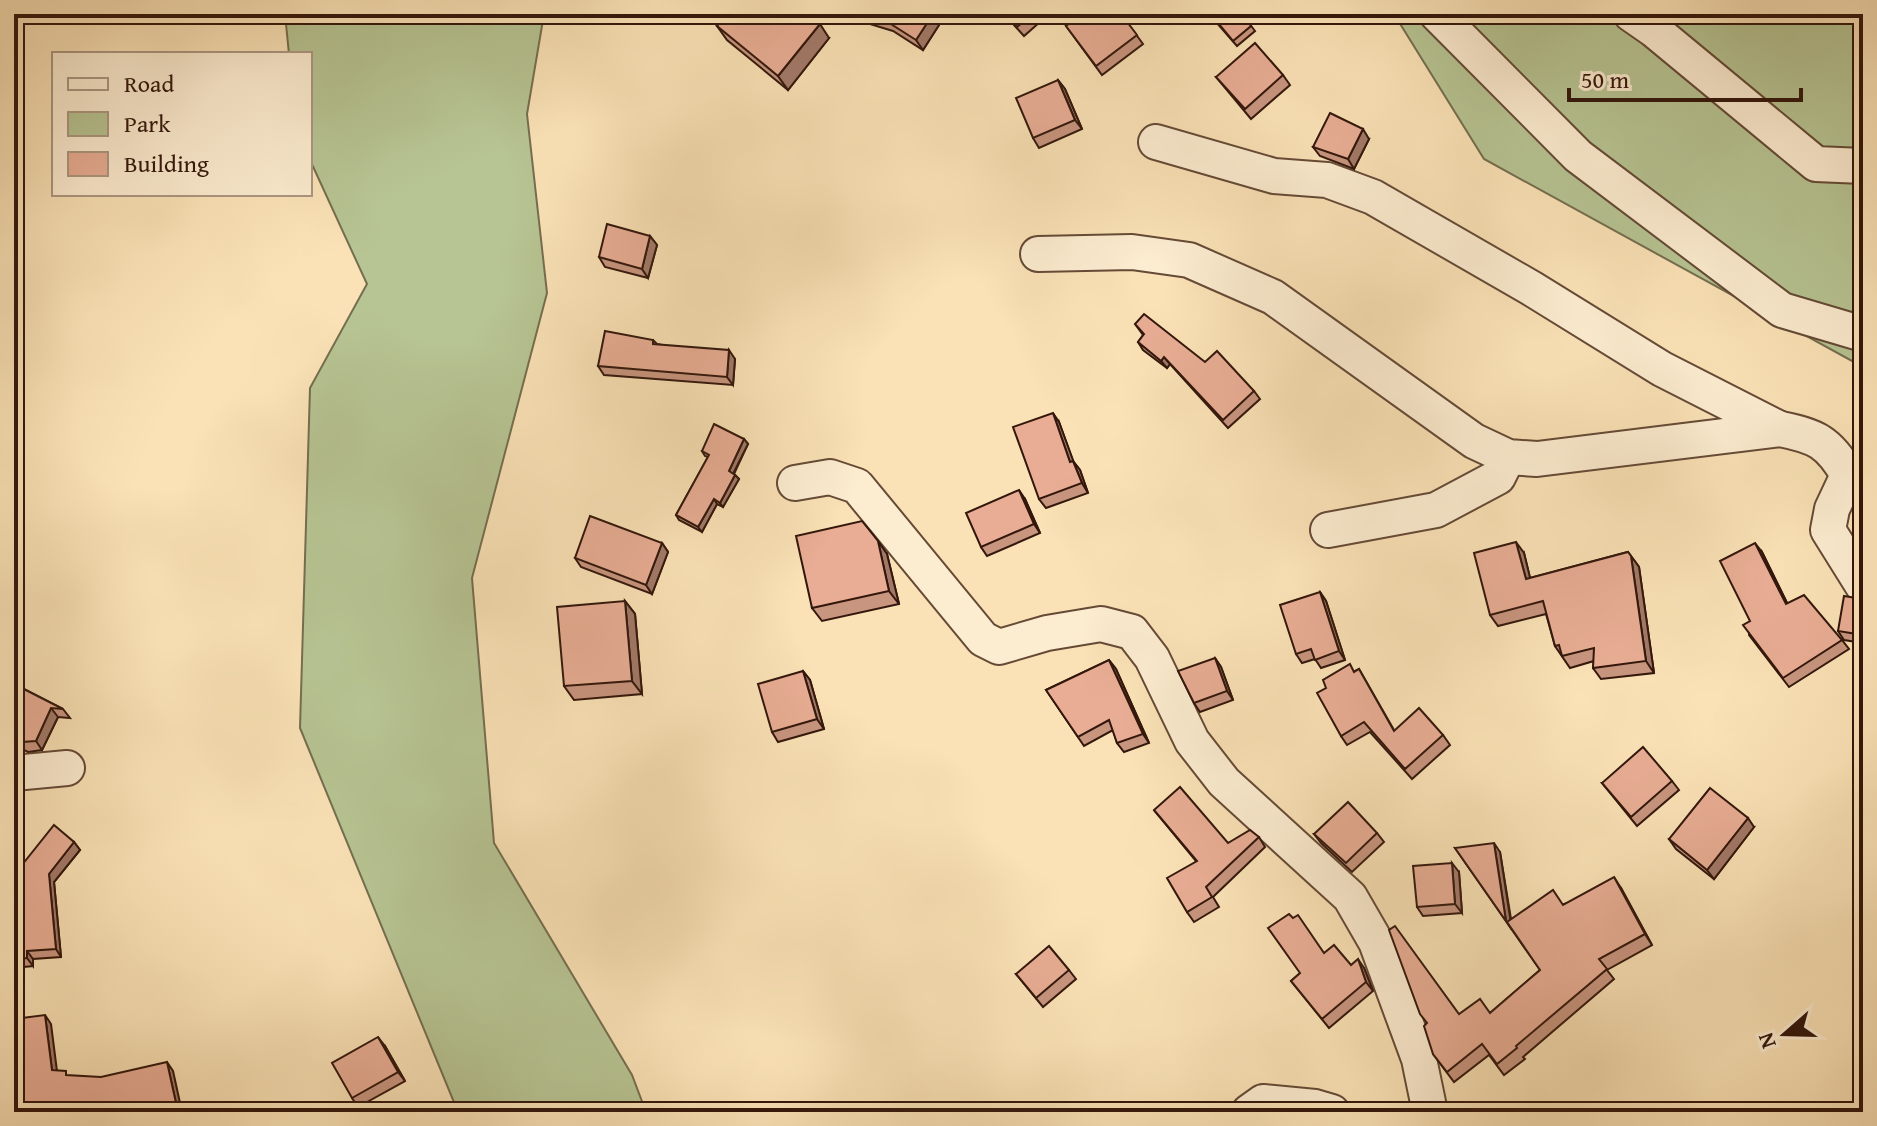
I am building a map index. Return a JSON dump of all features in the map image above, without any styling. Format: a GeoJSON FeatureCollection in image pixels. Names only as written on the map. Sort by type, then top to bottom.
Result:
{"type":"FeatureCollection","features":[{"type":"Feature","properties":{"kind":"street"},"geometry":{"type":"LineString","coordinates":[[1437,14],[1578,156],[1756,291],[1782,310],[1863,334]]}},
{"type":"Feature","properties":{"kind":"street"},"geometry":{"type":"LineString","coordinates":[[1631,14],[1816,164],[1863,166]]}},
{"type":"Feature","properties":{"kind":"street"},"geometry":{"type":"LineString","coordinates":[[1156,142],[1274,176],[1327,180],[1373,197],[1531,288],[1662,369],[1780,429],[1811,435],[1837,456],[1848,475],[1832,509],[1828,530],[1863,586]]}},
{"type":"Feature","properties":{"kind":"street"},"geometry":{"type":"LineString","coordinates":[[1038,254],[1132,252],[1189,260],[1273,297],[1474,441],[1508,457],[1537,459],[1780,429]]}},
{"type":"Feature","properties":{"kind":"street"},"geometry":{"type":"LineString","coordinates":[[1328,530],[1436,510],[1498,477],[1508,457]]}},
{"type":"Feature","properties":{"kind":"street"},"geometry":{"type":"LineString","coordinates":[[795,483],[830,477],[857,486],[983,639],[999,647],[1047,633],[1101,624],[1132,632],[1152,658],[1192,741],[1224,782],[1350,897],[1376,942],[1419,1059],[1430,1112]]}},
{"type":"Feature","properties":{"kind":"street"},"geometry":{"type":"LineString","coordinates":[[14,773],[67,768]]}},
{"type":"Feature","properties":{"kind":"street"},"geometry":{"type":"LineString","coordinates":[[1249,1112],[1263,1102],[1315,1107],[1332,1112]]}},
{"type":"Feature","properties":{"kind":"green space"},"geometry":{"type":"Polygon","coordinates":[[[285,14],[544,14],[527,114],[547,293],[472,578],[494,843],[632,1075],[646,1112],[458,1112],[300,728],[310,388],[367,284],[312,164],[312,52],[289,52],[285,14]]]}},
{"type":"Feature","properties":{"kind":"green space"},"geometry":{"type":"Polygon","coordinates":[[[1394,14],[1863,14],[1863,367],[1484,159],[1394,14]]]}},
{"type":"Feature","properties":{"kind":"building"},"geometry":{"type":"Polygon","coordinates":[[[727,14],[807,14],[820,24],[778,76],[717,26],[727,14]]]}},
{"type":"Feature","properties":{"kind":"building"},"geometry":{"type":"Polygon","coordinates":[[[861,14],[933,14],[916,40],[886,21],[861,14]]]}},
{"type":"Feature","properties":{"kind":"building"},"geometry":{"type":"Polygon","coordinates":[[[1006,14],[1032,14],[1017,27],[1006,14]]]}},
{"type":"Feature","properties":{"kind":"building"},"geometry":{"type":"Polygon","coordinates":[[[1082,14],[1121,14],[1137,35],[1096,66],[1066,26],[1082,14]]]}},
{"type":"Feature","properties":{"kind":"building"},"geometry":{"type":"Polygon","coordinates":[[[1216,14],[1242,14],[1251,26],[1233,41],[1213,17],[1216,14]]]}},
{"type":"Feature","properties":{"kind":"building"},"geometry":{"type":"Polygon","coordinates":[[[1255,43],[1283,75],[1245,109],[1216,77],[1255,43]]]}},
{"type":"Feature","properties":{"kind":"building"},"geometry":{"type":"Polygon","coordinates":[[[1058,80],[1075,120],[1033,138],[1016,98],[1058,80]]]}},
{"type":"Feature","properties":{"kind":"building"},"geometry":{"type":"Polygon","coordinates":[[[1330,113],[1363,129],[1348,159],[1313,147],[1330,113]]]}},
{"type":"Feature","properties":{"kind":"building"},"geometry":{"type":"Polygon","coordinates":[[[607,224],[650,236],[642,269],[599,257],[607,224]]]}},
{"type":"Feature","properties":{"kind":"building"},"geometry":{"type":"Polygon","coordinates":[[[1144,314],[1205,362],[1217,351],[1254,391],[1223,420],[1164,357],[1161,361],[1138,342],[1144,334],[1135,324],[1144,314]]]}},
{"type":"Feature","properties":{"kind":"building"},"geometry":{"type":"Polygon","coordinates":[[[605,331],[653,340],[653,344],[729,350],[727,377],[598,366],[605,331]]]}},
{"type":"Feature","properties":{"kind":"building"},"geometry":{"type":"Polygon","coordinates":[[[1053,413],[1070,462],[1073,461],[1082,483],[1039,499],[1013,427],[1053,413]]]}},
{"type":"Feature","properties":{"kind":"building"},"geometry":{"type":"Polygon","coordinates":[[[714,424],[744,439],[729,471],[735,475],[720,503],[714,499],[698,527],[676,515],[709,455],[702,451],[714,424]]]}},
{"type":"Feature","properties":{"kind":"building"},"geometry":{"type":"Polygon","coordinates":[[[1019,490],[1034,524],[981,547],[966,513],[1019,490]]]}},
{"type":"Feature","properties":{"kind":"building"},"geometry":{"type":"Polygon","coordinates":[[[590,516],[662,543],[646,585],[575,558],[590,516]]]}},
{"type":"Feature","properties":{"kind":"building"},"geometry":{"type":"Polygon","coordinates":[[[862,521],[878,541],[889,591],[812,608],[796,536],[862,521]]]}},
{"type":"Feature","properties":{"kind":"building"},"geometry":{"type":"Polygon","coordinates":[[[1516,542],[1526,579],[1628,552],[1646,661],[1593,668],[1594,648],[1562,656],[1559,645],[1555,646],[1543,601],[1490,615],[1474,553],[1516,542]]]}},
{"type":"Feature","properties":{"kind":"building"},"geometry":{"type":"Polygon","coordinates":[[[1755,543],[1786,604],[1804,595],[1842,640],[1783,678],[1743,625],[1750,621],[1720,561],[1755,543]]]}},
{"type":"Feature","properties":{"kind":"building"},"geometry":{"type":"Polygon","coordinates":[[[1320,592],[1339,651],[1315,660],[1311,649],[1296,654],[1280,605],[1320,592]]]}},
{"type":"Feature","properties":{"kind":"building"},"geometry":{"type":"Polygon","coordinates":[[[1844,596],[1863,599],[1863,635],[1838,631],[1844,596]]]}},
{"type":"Feature","properties":{"kind":"building"},"geometry":{"type":"Polygon","coordinates":[[[625,601],[632,681],[564,686],[557,607],[625,601]]]}},
{"type":"Feature","properties":{"kind":"building"},"geometry":{"type":"Polygon","coordinates":[[[1215,658],[1227,691],[1194,703],[1178,671],[1215,658]]]}},
{"type":"Feature","properties":{"kind":"building"},"geometry":{"type":"Polygon","coordinates":[[[1109,660],[1143,734],[1117,743],[1109,720],[1078,737],[1046,690],[1109,660]]]}},
{"type":"Feature","properties":{"kind":"building"},"geometry":{"type":"Polygon","coordinates":[[[1350,664],[1354,672],[1359,669],[1394,731],[1419,708],[1443,735],[1405,769],[1364,722],[1341,736],[1317,693],[1326,688],[1323,680],[1350,664]]]}},
{"type":"Feature","properties":{"kind":"building"},"geometry":{"type":"Polygon","coordinates":[[[803,671],[817,719],[772,732],[758,684],[803,671]]]}},
{"type":"Feature","properties":{"kind":"building"},"geometry":{"type":"Polygon","coordinates":[[[14,684],[63,709],[51,708],[36,741],[14,739],[14,684]]]}},
{"type":"Feature","properties":{"kind":"building"},"geometry":{"type":"Polygon","coordinates":[[[1643,747],[1672,781],[1631,817],[1602,783],[1643,747]]]}},
{"type":"Feature","properties":{"kind":"building"},"geometry":{"type":"Polygon","coordinates":[[[1180,787],[1228,843],[1250,830],[1259,837],[1206,887],[1212,897],[1187,912],[1167,878],[1197,861],[1154,810],[1180,787]]]}},
{"type":"Feature","properties":{"kind":"building"},"geometry":{"type":"Polygon","coordinates":[[[1710,788],[1748,818],[1707,870],[1669,839],[1710,788]]]}},
{"type":"Feature","properties":{"kind":"building"},"geometry":{"type":"Polygon","coordinates":[[[1348,802],[1377,833],[1346,863],[1314,834],[1348,802]]]}},
{"type":"Feature","properties":{"kind":"building"},"geometry":{"type":"Polygon","coordinates":[[[54,825],[74,842],[49,874],[56,949],[27,951],[27,958],[14,959],[14,875],[54,825]]]}},
{"type":"Feature","properties":{"kind":"building"},"geometry":{"type":"Polygon","coordinates":[[[1494,843],[1506,921],[1455,848],[1494,843]]]}},
{"type":"Feature","properties":{"kind":"building"},"geometry":{"type":"Polygon","coordinates":[[[1452,863],[1455,904],[1417,907],[1413,866],[1452,863]]]}},
{"type":"Feature","properties":{"kind":"building"},"geometry":{"type":"Polygon","coordinates":[[[1614,877],[1645,934],[1599,959],[1607,969],[1497,1064],[1482,1044],[1447,1072],[1433,1054],[1424,1026],[1427,1023],[1420,1014],[1389,930],[1395,926],[1459,1014],[1480,999],[1490,1013],[1540,970],[1507,922],[1553,890],[1563,905],[1614,877]]]}},
{"type":"Feature","properties":{"kind":"building"},"geometry":{"type":"Polygon","coordinates":[[[1289,914],[1293,918],[1298,915],[1324,953],[1334,945],[1351,965],[1358,959],[1366,982],[1322,1019],[1291,981],[1300,973],[1268,928],[1289,914]]]}},
{"type":"Feature","properties":{"kind":"building"},"geometry":{"type":"Polygon","coordinates":[[[1049,946],[1069,970],[1036,998],[1016,974],[1049,946]]]}},
{"type":"Feature","properties":{"kind":"building"},"geometry":{"type":"Polygon","coordinates":[[[45,1015],[52,1070],[66,1071],[66,1075],[101,1077],[167,1062],[178,1112],[14,1112],[14,1019],[45,1015]]]}},
{"type":"Feature","properties":{"kind":"building"},"geometry":{"type":"Polygon","coordinates":[[[378,1037],[398,1072],[352,1098],[332,1063],[378,1037]]]}}]}
